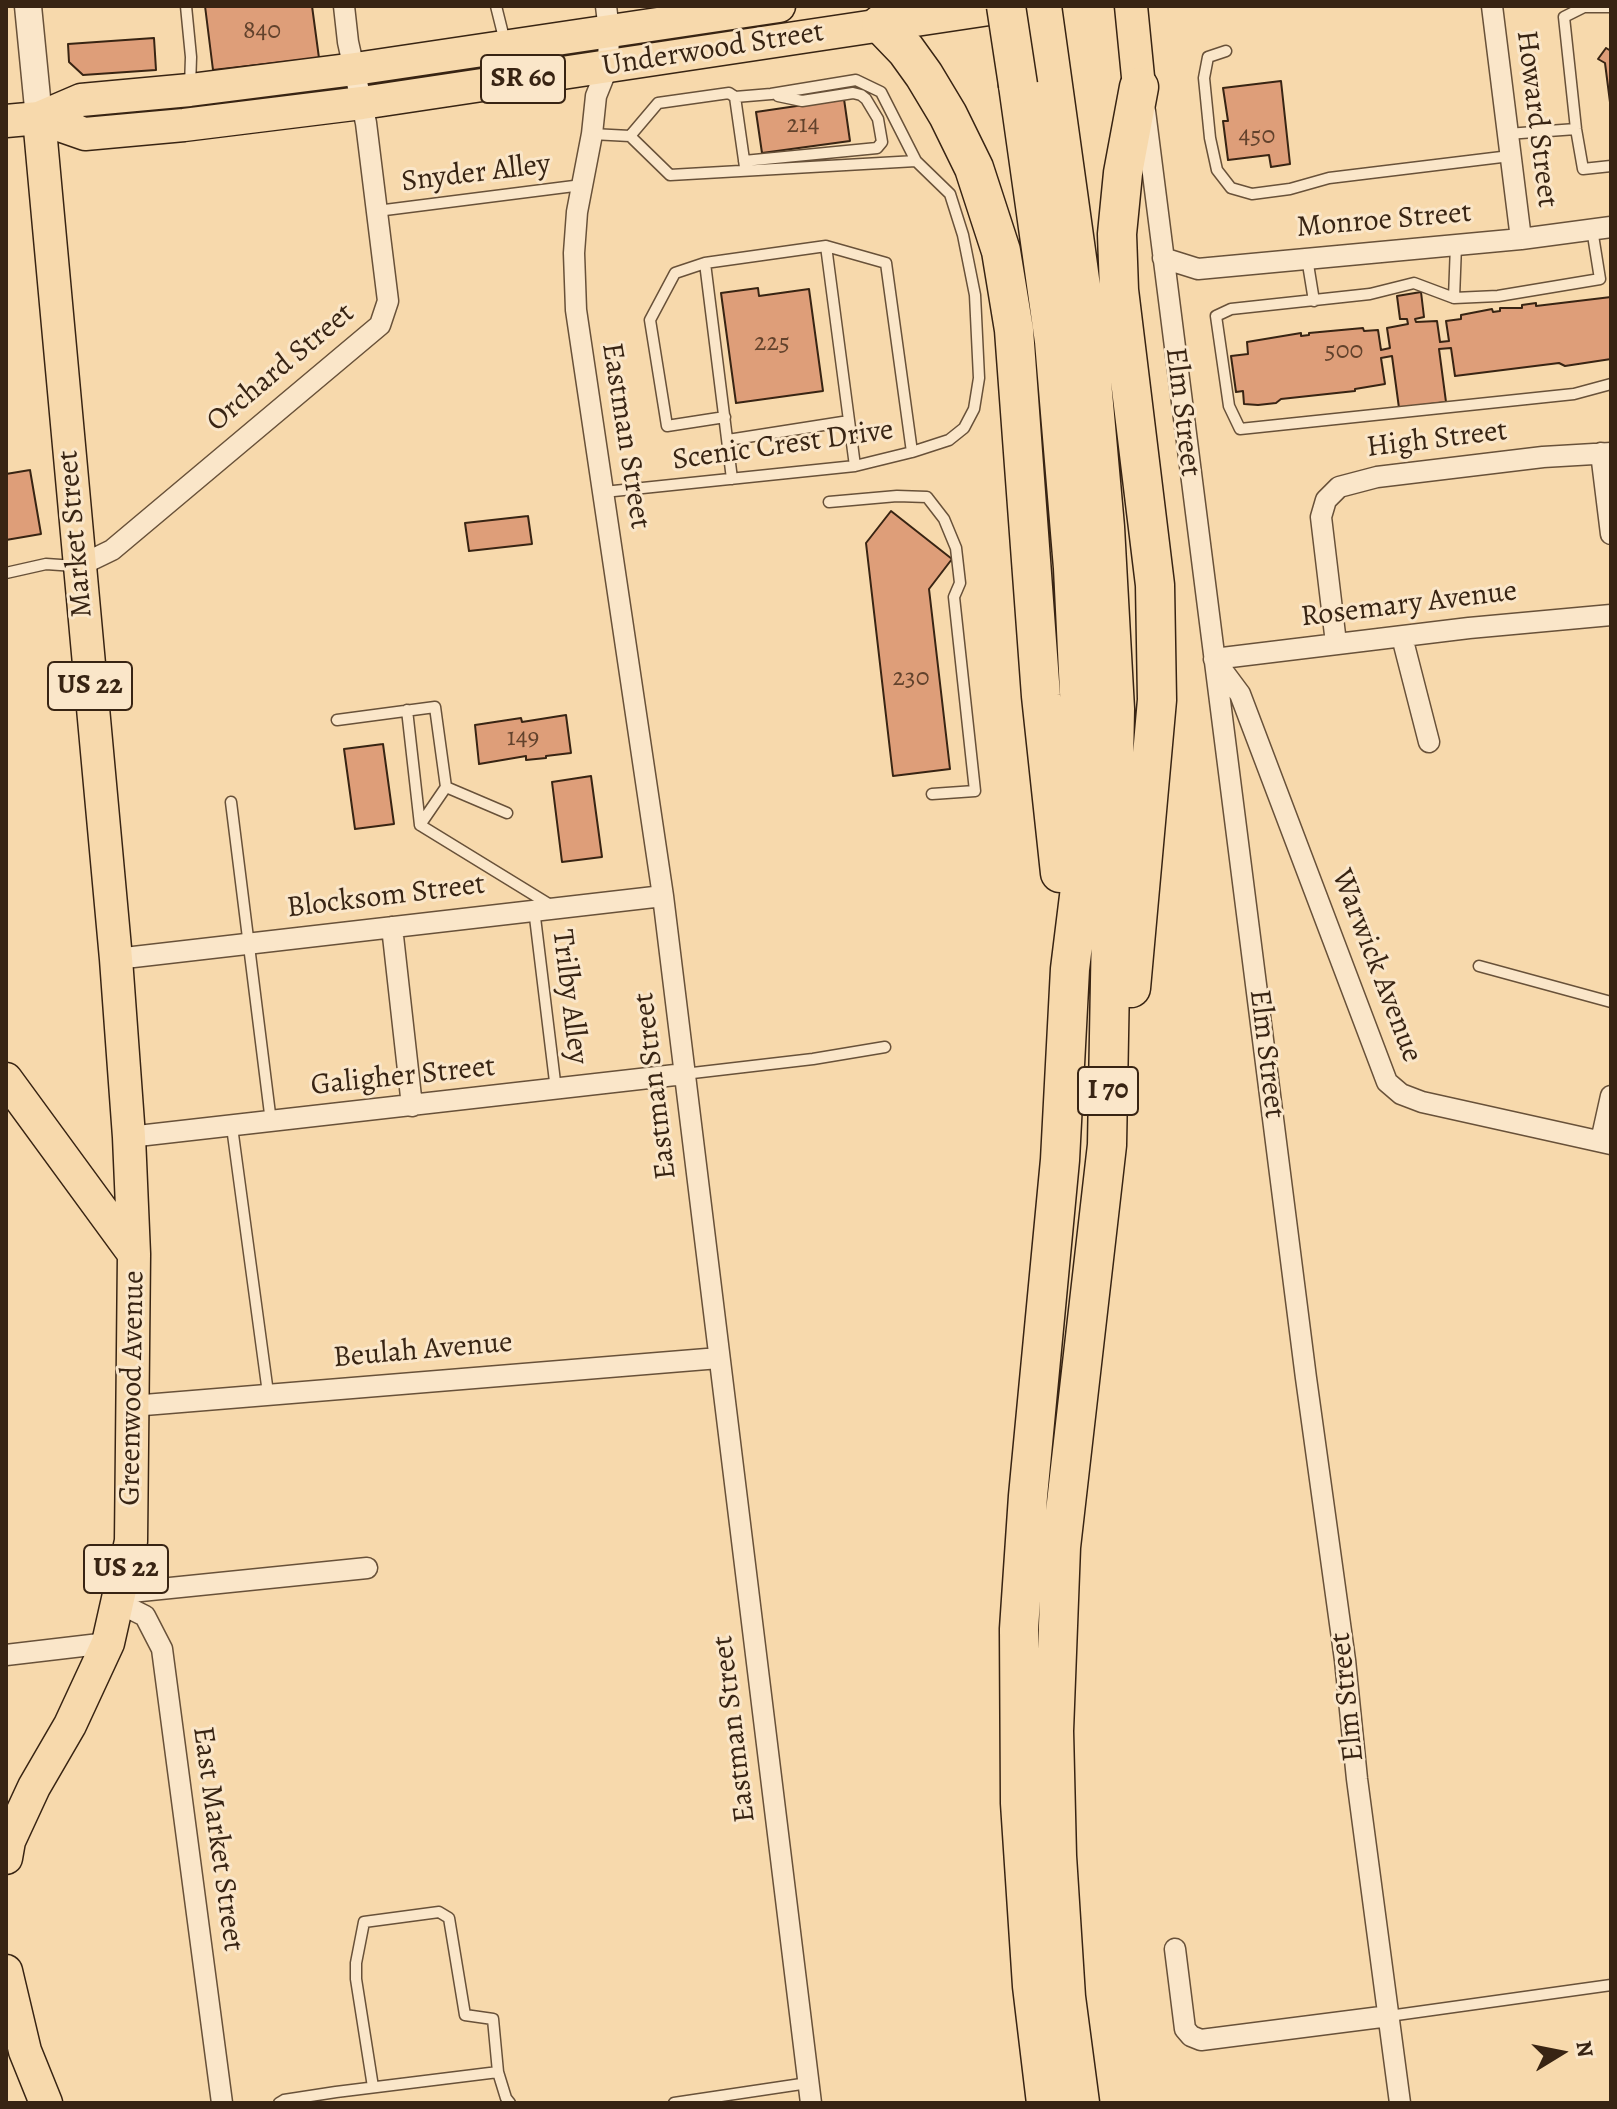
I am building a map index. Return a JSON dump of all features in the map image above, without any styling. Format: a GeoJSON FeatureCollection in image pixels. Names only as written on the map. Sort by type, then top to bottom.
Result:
{"type":"FeatureCollection","features":[{"type":"Feature","properties":{"kind":"highway","name":"I 70"},"geometry":{"type":"LineString","coordinates":[[1007,6],[1036,82],[1089,353],[1105,527],[1115,709],[1107,1145],[1061,1547],[1054,1731],[1057,1856],[1066,1997],[1080,2103]]}},
{"type":"Feature","properties":{"kind":"highway","name":"I 70"},"geometry":{"type":"LineString","coordinates":[[1042,6],[1036,82],[1073,568],[1081,733],[1081,880],[1070,969],[1060,1160],[1028,1496],[1019,1629],[1020,1803],[1032,1986],[1046,2103]]}},
{"type":"Feature","properties":{"kind":"highway"},"geometry":{"type":"LineString","coordinates":[[873,15],[915,62],[948,115],[974,168],[1001,251],[1014,330],[1041,696],[1070,969]]}},
{"type":"Feature","properties":{"kind":"highway"},"geometry":{"type":"LineString","coordinates":[[1107,1145],[1134,969],[1157,700],[1155,585],[1119,290],[1117,234],[1123,173],[1139,87]]}},
{"type":"Feature","properties":{"kind":"main road","name":"Underwood Street"},"geometry":{"type":"LineString","coordinates":[[6,121],[39,118],[81,100],[190,90],[506,46],[608,18],[779,6]]}},
{"type":"Feature","properties":{"kind":"main road","name":"Underwood Street"},"geometry":{"type":"LineString","coordinates":[[39,118],[85,134],[184,125],[362,103],[608,66],[873,15],[1007,6]]}},
{"type":"Feature","properties":{"kind":"main road","name":"Elm Street"},"geometry":{"type":"LineString","coordinates":[[1131,6],[1139,87]]}},
{"type":"Feature","properties":{"kind":"main road","name":"Market Street"},"geometry":{"type":"LineString","coordinates":[[39,118],[116,959],[134,1254]]}},
{"type":"Feature","properties":{"kind":"main road","name":"Greenwood Avenue"},"geometry":{"type":"LineString","coordinates":[[6,1079],[134,1254],[131,1541],[120,1598],[108,1643],[70,1725],[34,1787],[9,1841],[6,1858]]}},
{"type":"Feature","properties":{"kind":"main road"},"geometry":{"type":"LineString","coordinates":[[6,1971],[12,2027],[46,2103]]}},
{"type":"Feature","properties":{"kind":"street","name":"Market Street"},"geometry":{"type":"LineString","coordinates":[[28,6],[39,118]]}},
{"type":"Feature","properties":{"kind":"street","name":"Orchard Street"},"geometry":{"type":"LineString","coordinates":[[79,566],[112,550],[380,325],[388,301],[362,103],[344,6]]}},
{"type":"Feature","properties":{"kind":"street","name":"Howard Street"},"geometry":{"type":"LineString","coordinates":[[1492,6],[1521,239]]}},
{"type":"Feature","properties":{"kind":"street","name":"Eastman Street"},"geometry":{"type":"LineString","coordinates":[[608,18],[608,66],[596,96],[574,253],[576,310],[663,896],[810,2093]]}},
{"type":"Feature","properties":{"kind":"street","name":"Elm Street"},"geometry":{"type":"LineString","coordinates":[[1139,87],[1147,121],[1400,2103]]}},
{"type":"Feature","properties":{"kind":"street","name":"Monroe Street"},"geometry":{"type":"LineString","coordinates":[[1163,258],[1198,269],[1521,239],[1602,228]]}},
{"type":"Feature","properties":{"kind":"street"},"geometry":{"type":"LineString","coordinates":[[1606,453],[1611,534]]}},
{"type":"Feature","properties":{"kind":"street","name":"High Street"},"geometry":{"type":"LineString","coordinates":[[1336,643],[1321,517],[1326,500],[1339,487],[1377,477],[1543,457],[1606,453]]}},
{"type":"Feature","properties":{"kind":"street","name":"Rosemary Avenue"},"geometry":{"type":"LineString","coordinates":[[1214,659],[1469,628],[1611,615]]}},
{"type":"Feature","properties":{"kind":"street"},"geometry":{"type":"LineString","coordinates":[[1402,637],[1429,742]]}},
{"type":"Feature","properties":{"kind":"street","name":"Warwick Avenue"},"geometry":{"type":"LineString","coordinates":[[1214,659],[1240,694],[1387,1082],[1401,1094],[1422,1102],[1606,1142]]}},
{"type":"Feature","properties":{"kind":"street","name":"Blocksom Street"},"geometry":{"type":"LineString","coordinates":[[116,959],[663,896]]}},
{"type":"Feature","properties":{"kind":"street"},"geometry":{"type":"LineString","coordinates":[[392,927],[412,1106]]}},
{"type":"Feature","properties":{"kind":"street","name":"Galigher Street"},"geometry":{"type":"LineString","coordinates":[[129,1137],[684,1074]]}},
{"type":"Feature","properties":{"kind":"street"},"geometry":{"type":"LineString","coordinates":[[1606,1142],[1611,1096]]}},
{"type":"Feature","properties":{"kind":"street","name":"Beulah Avenue"},"geometry":{"type":"LineString","coordinates":[[132,1406],[719,1358]]}},
{"type":"Feature","properties":{"kind":"street"},"geometry":{"type":"LineString","coordinates":[[120,1598],[367,1568]]}},
{"type":"Feature","properties":{"kind":"street","name":"East Market Street"},"geometry":{"type":"LineString","coordinates":[[120,1598],[145,1616],[162,1649],[222,2103]]}},
{"type":"Feature","properties":{"kind":"street"},"geometry":{"type":"LineString","coordinates":[[6,1655],[108,1643]]}},
{"type":"Feature","properties":{"kind":"street"},"geometry":{"type":"LineString","coordinates":[[1175,1949],[1185,2029],[1201,2040],[1389,2016]]}},
{"type":"Feature","properties":{"kind":"lane"},"geometry":{"type":"LineString","coordinates":[[186,6],[191,57],[190,90]]}},
{"type":"Feature","properties":{"kind":"lane"},"geometry":{"type":"LineString","coordinates":[[496,6],[506,46]]}},
{"type":"Feature","properties":{"kind":"lane"},"geometry":{"type":"LineString","coordinates":[[1611,7],[1584,7],[1564,17],[1583,169],[1611,166]]}},
{"type":"Feature","properties":{"kind":"lane"},"geometry":{"type":"LineString","coordinates":[[1226,51],[1208,57],[1204,78],[1217,170],[1231,188],[1252,194],[1290,189],[1329,178],[1510,156]]}},
{"type":"Feature","properties":{"kind":"lane","name":"Scenic Crest Drive"},"geometry":{"type":"LineString","coordinates":[[604,492],[855,466],[949,440],[964,428],[974,409],[979,378],[975,295],[963,235],[950,194],[916,161],[881,92],[856,80],[771,94]]}},
{"type":"Feature","properties":{"kind":"lane"},"geometry":{"type":"LineString","coordinates":[[592,134],[630,136],[670,175],[877,148],[882,142],[878,119],[866,99],[853,93],[802,101],[771,94],[735,97],[729,93],[658,103],[630,136]]}},
{"type":"Feature","properties":{"kind":"lane"},"geometry":{"type":"LineString","coordinates":[[735,97],[745,165]]}},
{"type":"Feature","properties":{"kind":"lane"},"geometry":{"type":"LineString","coordinates":[[1507,134],[1576,129]]}},
{"type":"Feature","properties":{"kind":"lane"},"geometry":{"type":"LineString","coordinates":[[745,165],[916,161]]}},
{"type":"Feature","properties":{"kind":"lane","name":"Snyder Alley"},"geometry":{"type":"LineString","coordinates":[[377,211],[582,185]]}},
{"type":"Feature","properties":{"kind":"lane"},"geometry":{"type":"LineString","coordinates":[[1602,228],[1606,279],[1498,296],[1454,298],[1414,283],[1370,294],[1231,309],[1216,316],[1229,406],[1240,429],[1574,394],[1611,384]]}},
{"type":"Feature","properties":{"kind":"lane"},"geometry":{"type":"LineString","coordinates":[[1454,298],[1456,245]]}},
{"type":"Feature","properties":{"kind":"lane"},"geometry":{"type":"LineString","coordinates":[[826,246],[855,466]]}},
{"type":"Feature","properties":{"kind":"lane"},"geometry":{"type":"LineString","coordinates":[[725,417],[667,426],[650,320],[675,273],[705,263],[826,246],[886,263],[912,452]]}},
{"type":"Feature","properties":{"kind":"lane"},"geometry":{"type":"LineString","coordinates":[[1307,258],[1314,301]]}},
{"type":"Feature","properties":{"kind":"lane"},"geometry":{"type":"LineString","coordinates":[[705,263],[732,479]]}},
{"type":"Feature","properties":{"kind":"lane"},"geometry":{"type":"LineString","coordinates":[[728,440],[849,421]]}},
{"type":"Feature","properties":{"kind":"lane"},"geometry":{"type":"LineString","coordinates":[[829,502],[897,496],[927,497],[944,519],[956,548],[960,583],[954,597],[975,791],[932,794]]}},
{"type":"Feature","properties":{"kind":"lane"},"geometry":{"type":"LineString","coordinates":[[6,573],[46,564],[79,566]]}},
{"type":"Feature","properties":{"kind":"lane"},"geometry":{"type":"LineString","coordinates":[[337,720],[435,707],[446,787],[420,825]]}},
{"type":"Feature","properties":{"kind":"lane"},"geometry":{"type":"LineString","coordinates":[[407,710],[420,825],[544,908]]}},
{"type":"Feature","properties":{"kind":"lane"},"geometry":{"type":"LineString","coordinates":[[446,787],[507,813]]}},
{"type":"Feature","properties":{"kind":"lane"},"geometry":{"type":"LineString","coordinates":[[231,802],[271,1122]]}},
{"type":"Feature","properties":{"kind":"lane","name":"Trilby Alley"},"geometry":{"type":"LineString","coordinates":[[544,908],[556,1090]]}},
{"type":"Feature","properties":{"kind":"lane"},"geometry":{"type":"LineString","coordinates":[[1479,966],[1611,1002]]}},
{"type":"Feature","properties":{"kind":"lane"},"geometry":{"type":"LineString","coordinates":[[684,1074],[885,1047]]}},
{"type":"Feature","properties":{"kind":"lane"},"geometry":{"type":"LineString","coordinates":[[232,1127],[268,1393]]}},
{"type":"Feature","properties":{"kind":"lane"},"geometry":{"type":"LineString","coordinates":[[373,2087],[356,1979],[364,1922],[439,1912],[449,1918],[465,2015],[493,2019],[498,2072],[510,2103]]}},
{"type":"Feature","properties":{"kind":"lane"},"geometry":{"type":"LineString","coordinates":[[1389,2016],[1611,1985]]}},
{"type":"Feature","properties":{"kind":"lane"},"geometry":{"type":"LineString","coordinates":[[279,2103],[336,2092],[498,2072]]}},
{"type":"Feature","properties":{"kind":"lane"},"geometry":{"type":"LineString","coordinates":[[330,2103],[336,2092]]}},
{"type":"Feature","properties":{"kind":"lane"},"geometry":{"type":"LineString","coordinates":[[674,2103],[810,2093]]}},
{"type":"Feature","properties":{"kind":"building"},"geometry":{"type":"Polygon","coordinates":[[[205,6],[312,6],[319,58],[213,70],[205,6]]]}},
{"type":"Feature","properties":{"kind":"building"},"geometry":{"type":"Polygon","coordinates":[[[154,38],[156,70],[83,75],[69,62],[68,44],[154,38]]]}},
{"type":"Feature","properties":{"kind":"building"},"geometry":{"type":"Polygon","coordinates":[[[1606,48],[1611,51],[1611,110],[1605,63],[1598,59],[1606,48]]]}},
{"type":"Feature","properties":{"kind":"building"},"geometry":{"type":"Polygon","coordinates":[[[1281,81],[1290,164],[1271,167],[1269,155],[1228,160],[1223,121],[1228,121],[1223,88],[1281,81]]]}},
{"type":"Feature","properties":{"kind":"building"},"geometry":{"type":"Polygon","coordinates":[[[844,99],[850,141],[762,153],[756,112],[844,99]]]}},
{"type":"Feature","properties":{"kind":"building"},"geometry":{"type":"Polygon","coordinates":[[[758,288],[759,296],[809,289],[823,391],[736,403],[721,293],[758,288]]]}},
{"type":"Feature","properties":{"kind":"building"},"geometry":{"type":"Polygon","coordinates":[[[1421,292],[1424,317],[1415,319],[1416,322],[1437,321],[1440,342],[1449,341],[1446,321],[1461,319],[1461,315],[1492,309],[1493,312],[1500,311],[1500,308],[1522,308],[1522,305],[1536,303],[1536,306],[1611,297],[1611,359],[1455,376],[1451,348],[1439,349],[1446,402],[1399,408],[1392,356],[1381,358],[1385,384],[1355,391],[1281,399],[1276,403],[1258,405],[1244,404],[1243,391],[1236,392],[1231,356],[1248,354],[1247,342],[1301,333],[1301,336],[1363,328],[1364,331],[1378,330],[1381,350],[1390,348],[1387,328],[1408,324],[1407,319],[1400,319],[1397,296],[1421,292]]]}},
{"type":"Feature","properties":{"kind":"building"},"geometry":{"type":"Polygon","coordinates":[[[30,470],[41,534],[6,540],[6,474],[30,470]]]}},
{"type":"Feature","properties":{"kind":"building"},"geometry":{"type":"Polygon","coordinates":[[[891,511],[952,559],[929,589],[950,769],[893,776],[866,543],[891,511]]]}},
{"type":"Feature","properties":{"kind":"building"},"geometry":{"type":"Polygon","coordinates":[[[528,516],[532,544],[469,551],[465,523],[528,516]]]}},
{"type":"Feature","properties":{"kind":"building"},"geometry":{"type":"Polygon","coordinates":[[[566,715],[571,753],[479,764],[475,725],[566,715]]]}},
{"type":"Feature","properties":{"kind":"building"},"geometry":{"type":"Polygon","coordinates":[[[383,744],[394,824],[355,829],[344,749],[383,744]]]}},
{"type":"Feature","properties":{"kind":"building"},"geometry":{"type":"Polygon","coordinates":[[[591,776],[602,857],[562,862],[552,782],[591,776]]]}}]}
